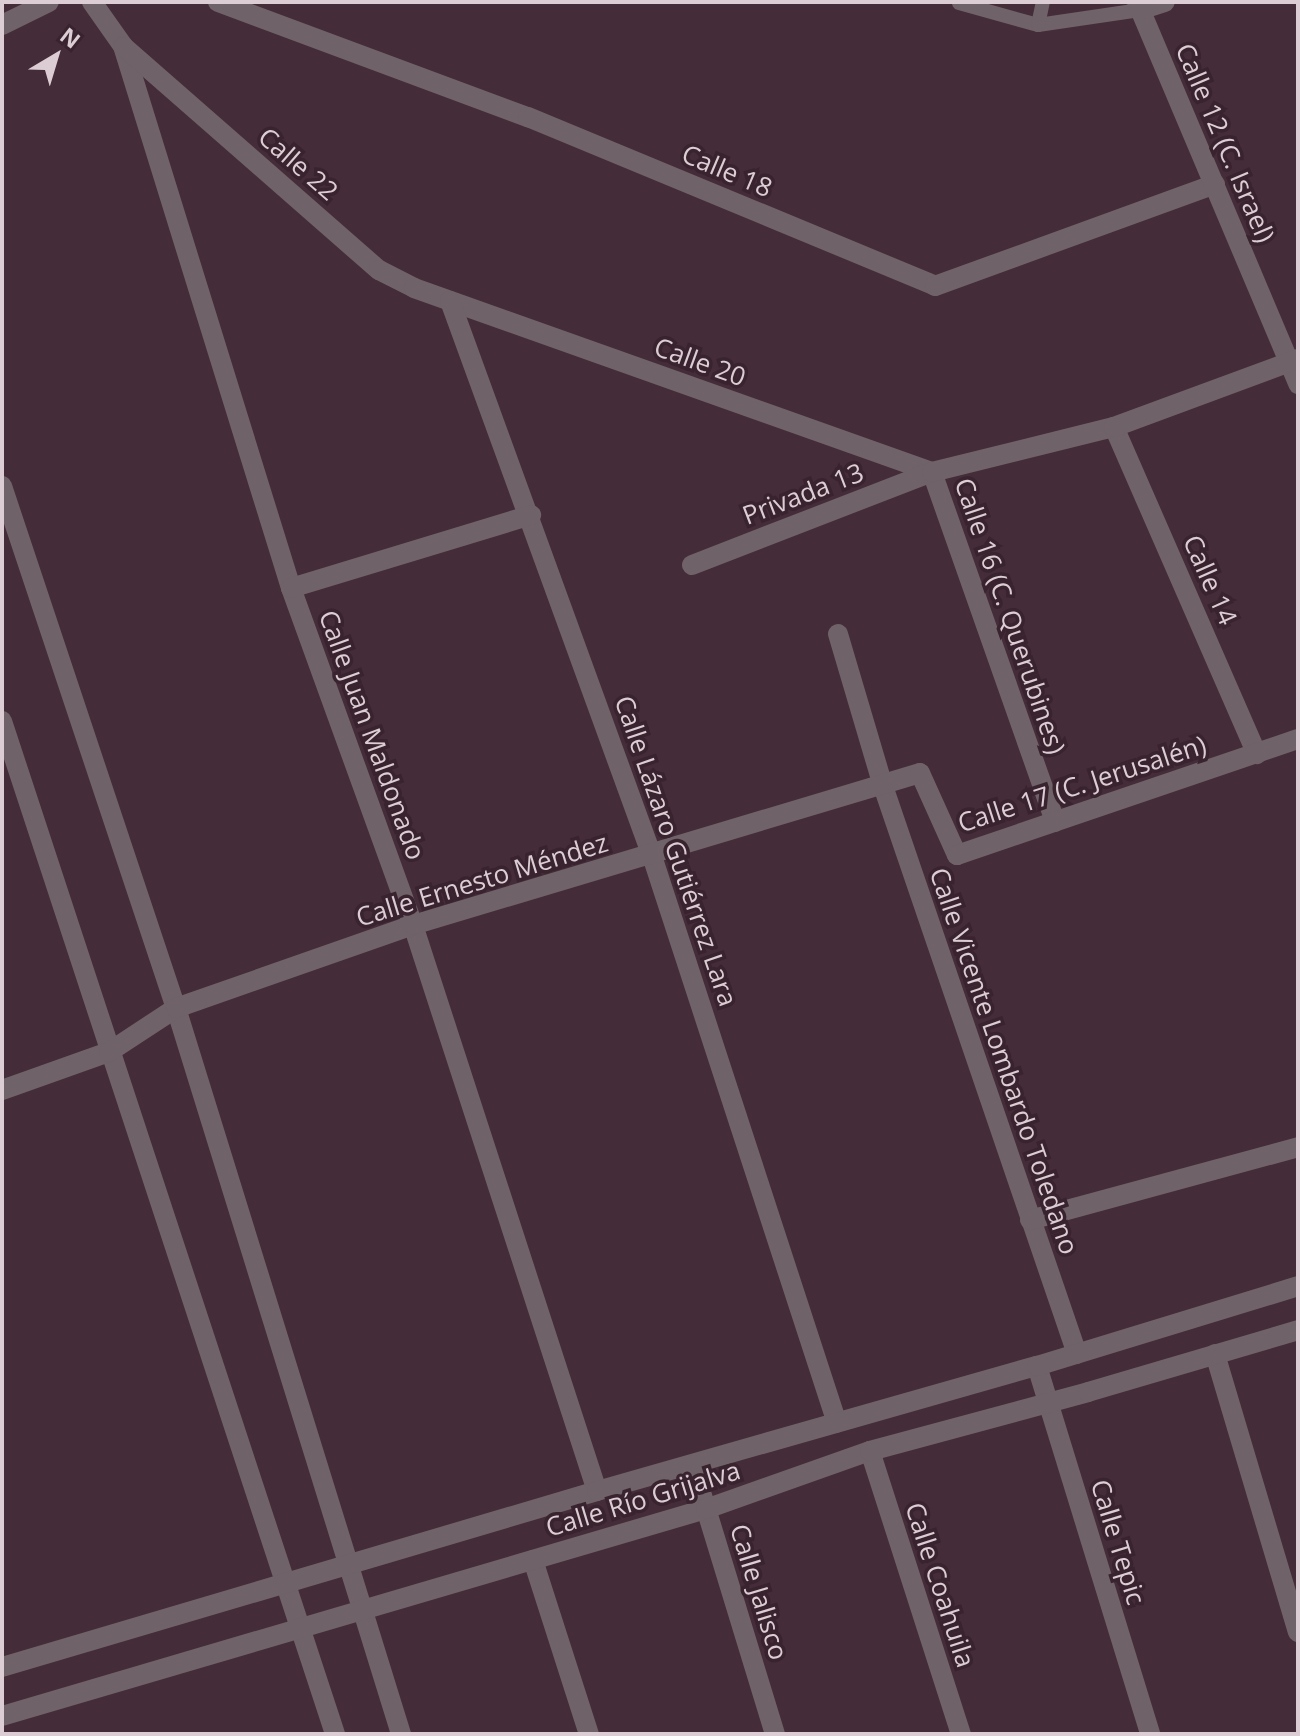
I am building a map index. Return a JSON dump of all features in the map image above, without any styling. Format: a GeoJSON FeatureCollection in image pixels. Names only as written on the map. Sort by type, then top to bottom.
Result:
{"type":"FeatureCollection","features":[{"type":"Feature","properties":{"kind":"street"},"geometry":{"type":"LineString","coordinates":[[2,25],[49,2]]}},
{"type":"Feature","properties":{"kind":"street","name":"Calle Juan Maldonado"},"geometry":{"type":"LineString","coordinates":[[92,2],[123,46],[291,588],[413,925],[597,1491]]}},
{"type":"Feature","properties":{"kind":"street","name":"Calle 18"},"geometry":{"type":"LineString","coordinates":[[218,2],[528,117],[935,286],[1215,184]]}},
{"type":"Feature","properties":{"kind":"street"},"geometry":{"type":"LineString","coordinates":[[1138,6],[1165,2]]}},
{"type":"Feature","properties":{"kind":"street","name":"Calle 12 (C. Israel)"},"geometry":{"type":"LineString","coordinates":[[1138,6],[1294,361],[1298,384]]}},
{"type":"Feature","properties":{"kind":"street","name":"Calle 22"},"geometry":{"type":"LineString","coordinates":[[123,46],[379,270],[414,288],[450,301]]}},
{"type":"Feature","properties":{"kind":"street","name":"Calle 20"},"geometry":{"type":"LineString","coordinates":[[450,301],[932,472]]}},
{"type":"Feature","properties":{"kind":"street","name":"Calle Lázaro Gutiérrez Lara"},"geometry":{"type":"LineString","coordinates":[[450,301],[531,515],[652,856],[837,1423]]}},
{"type":"Feature","properties":{"kind":"street","name":"Privada 13"},"geometry":{"type":"LineString","coordinates":[[692,565],[932,472],[1114,427],[1294,361]]}},
{"type":"Feature","properties":{"kind":"street","name":"Calle 14"},"geometry":{"type":"LineString","coordinates":[[1114,427],[1257,754]]}},
{"type":"Feature","properties":{"kind":"street","name":"Calle 16 (C. Querubines)"},"geometry":{"type":"LineString","coordinates":[[932,472],[1055,822]]}},
{"type":"Feature","properties":{"kind":"street"},"geometry":{"type":"LineString","coordinates":[[2,486],[176,1008],[401,1734]]}},
{"type":"Feature","properties":{"kind":"street"},"geometry":{"type":"LineString","coordinates":[[291,588],[531,515]]}},
{"type":"Feature","properties":{"kind":"street","name":"Calle Vicente Lombardo Toledano"},"geometry":{"type":"LineString","coordinates":[[838,634],[883,786],[1077,1354]]}},
{"type":"Feature","properties":{"kind":"street"},"geometry":{"type":"LineString","coordinates":[[2,721],[335,1734]]}},
{"type":"Feature","properties":{"kind":"street","name":"Calle 17 (C. Jerusalén)"},"geometry":{"type":"LineString","coordinates":[[883,786],[920,773],[957,855],[1298,739]]}},
{"type":"Feature","properties":{"kind":"street","name":"Calle Ernesto Méndez"},"geometry":{"type":"LineString","coordinates":[[2,1090],[109,1052],[176,1008],[413,925],[883,786]]}},
{"type":"Feature","properties":{"kind":"street"},"geometry":{"type":"LineString","coordinates":[[1030,1220],[1298,1147]]}},
{"type":"Feature","properties":{"kind":"street","name":"Calle Río Grijalva"},"geometry":{"type":"LineString","coordinates":[[2,1667],[597,1491],[1037,1366],[1298,1286]]}},
{"type":"Feature","properties":{"kind":"street","name":"Calle Río Grijalva"},"geometry":{"type":"LineString","coordinates":[[2,1716],[706,1509],[870,1451],[1049,1403],[1298,1330]]}},
{"type":"Feature","properties":{"kind":"street"},"geometry":{"type":"LineString","coordinates":[[1215,1354],[1298,1632]]}},
{"type":"Feature","properties":{"kind":"street","name":"Calle Tepic"},"geometry":{"type":"LineString","coordinates":[[1037,1366],[1150,1734]]}},
{"type":"Feature","properties":{"kind":"street","name":"Calle Coahuila"},"geometry":{"type":"LineString","coordinates":[[870,1451],[961,1734]]}},
{"type":"Feature","properties":{"kind":"street","name":"Calle Jalisco"},"geometry":{"type":"LineString","coordinates":[[693,1466],[775,1734]]}},
{"type":"Feature","properties":{"kind":"street"},"geometry":{"type":"LineString","coordinates":[[533,1560],[589,1734]]}},
{"type":"Feature","properties":{"kind":"lane"},"geometry":{"type":"LineString","coordinates":[[1038,25],[1043,2]]}},
{"type":"Feature","properties":{"kind":"lane"},"geometry":{"type":"LineString","coordinates":[[959,3],[1038,25],[1138,6]]}}]}
